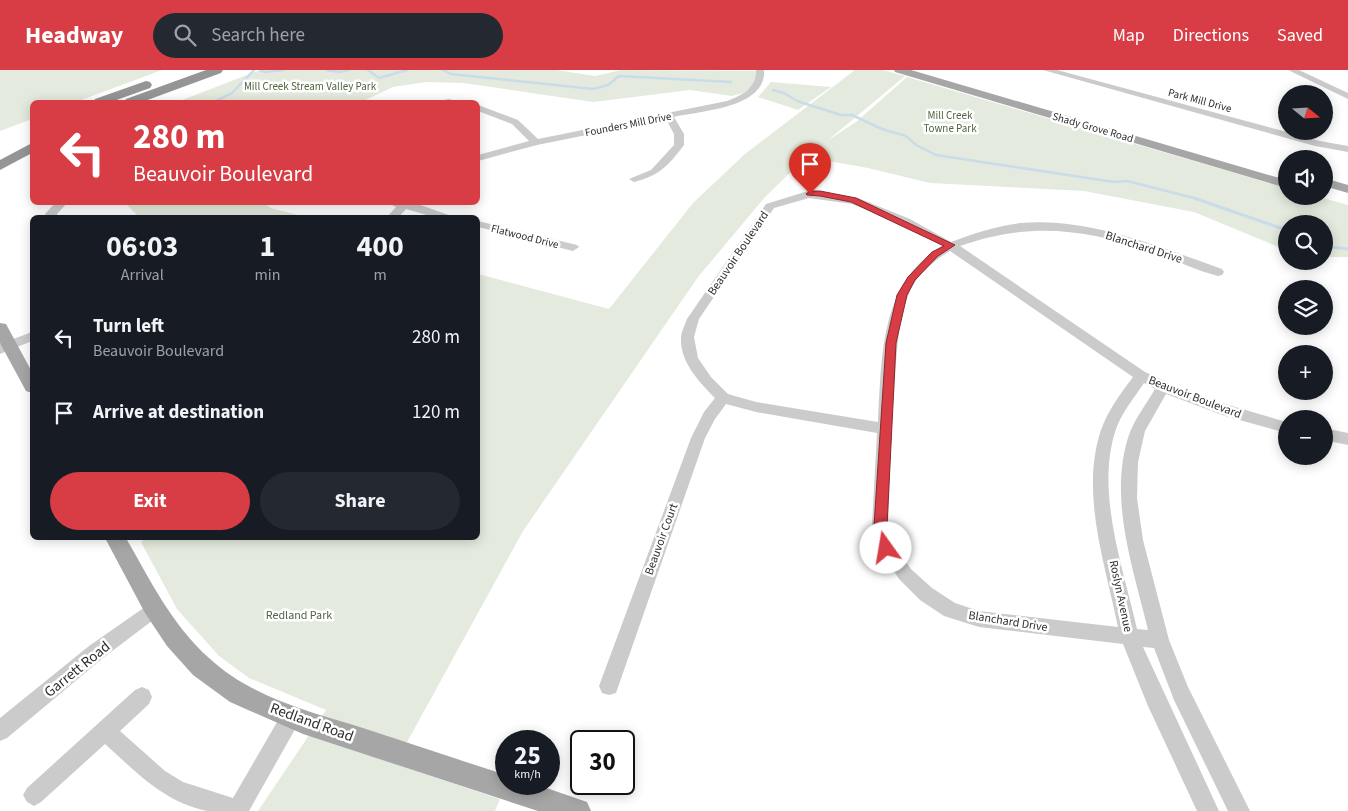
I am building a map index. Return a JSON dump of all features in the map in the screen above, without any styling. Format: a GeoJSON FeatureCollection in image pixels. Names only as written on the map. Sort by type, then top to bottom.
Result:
{"type":"FeatureCollection","features":[{"type":"Feature","properties":{"kind":"highway"},"geometry":{"type":"LineString","coordinates":[[105,100],[186,70]]}},
{"type":"Feature","properties":{"kind":"highway"},"geometry":{"type":"LineString","coordinates":[[136,100],[217,70]]}},
{"type":"Feature","properties":{"kind":"highway"},"geometry":{"type":"LineString","coordinates":[[16,140],[30,133]]}},
{"type":"Feature","properties":{"kind":"highway"},"geometry":{"type":"LineString","coordinates":[[0,166],[30,148]]}},
{"type":"Feature","properties":{"kind":"main road","name":"Shady Grove Road"},"geometry":{"type":"LineString","coordinates":[[899,70],[1278,182]]}},
{"type":"Feature","properties":{"kind":"main road","name":"Shady Grove Road"},"geometry":{"type":"LineString","coordinates":[[937,71],[1278,169]]}},
{"type":"Feature","properties":{"kind":"main road"},"geometry":{"type":"LineString","coordinates":[[1333,185],[1348,189]]}},
{"type":"Feature","properties":{"kind":"main road"},"geometry":{"type":"LineString","coordinates":[[1333,198],[1348,202]]}},
{"type":"Feature","properties":{"kind":"main road"},"geometry":{"type":"LineString","coordinates":[[0,328],[5,348],[30,384]]}},
{"type":"Feature","properties":{"kind":"main road","name":"Redland Road"},"geometry":{"type":"LineString","coordinates":[[117,540],[155,608],[186,651],[201,668],[238,694],[291,717],[578,811]]}},
{"type":"Feature","properties":{"kind":"street","name":"Founders Mill Drive"},"geometry":{"type":"LineString","coordinates":[[480,157],[536,142],[669,116],[740,99],[757,87],[761,77],[760,70]]}},
{"type":"Feature","properties":{"kind":"street","name":"Park Mill Drive"},"geometry":{"type":"LineString","coordinates":[[1047,70],[1319,144],[1348,149]]}},
{"type":"Feature","properties":{"kind":"street"},"geometry":{"type":"LineString","coordinates":[[1292,70],[1348,96]]}},
{"type":"Feature","properties":{"kind":"street"},"geometry":{"type":"LineString","coordinates":[[480,109],[515,122],[536,142]]}},
{"type":"Feature","properties":{"kind":"street"},"geometry":{"type":"LineString","coordinates":[[634,179],[655,172],[679,145],[679,134],[669,116]]}},
{"type":"Feature","properties":{"kind":"street","name":"Beauvoir Boulevard"},"geometry":{"type":"LineString","coordinates":[[885,429],[756,407],[724,398],[706,380],[691,360],[687,337],[693,319],[770,206],[778,201],[800,194],[820,193],[842,196],[893,217],[951,245],[1023,292],[1102,351],[1142,376],[1194,399],[1278,425]]}},
{"type":"Feature","properties":{"kind":"street"},"geometry":{"type":"LineString","coordinates":[[52,215],[60,205]]}},
{"type":"Feature","properties":{"kind":"street"},"geometry":{"type":"LineString","coordinates":[[394,215],[405,205]]}},
{"type":"Feature","properties":{"kind":"street"},"geometry":{"type":"LineString","coordinates":[[409,205],[442,215]]}},
{"type":"Feature","properties":{"kind":"street","name":"Flatwood Drive"},"geometry":{"type":"LineString","coordinates":[[480,224],[573,247]]}},
{"type":"Feature","properties":{"kind":"street","name":"Blanchard Drive"},"geometry":{"type":"LineString","coordinates":[[1160,640],[979,619],[950,610],[926,594],[905,574],[886,548],[880,526],[891,343],[902,295],[911,279],[924,264],[951,245],[975,234],[1031,226],[1067,227],[1130,240],[1218,272]]}},
{"type":"Feature","properties":{"kind":"street"},"geometry":{"type":"LineString","coordinates":[[5,348],[30,337]]}},
{"type":"Feature","properties":{"kind":"street","name":"Roslyn Avenue"},"geometry":{"type":"LineString","coordinates":[[1142,376],[1121,404],[1109,428],[1102,455],[1100,480],[1103,514],[1129,636],[1155,699],[1208,811]]}},
{"type":"Feature","properties":{"kind":"street","name":"Roslyn Avenue"},"geometry":{"type":"LineString","coordinates":[[1164,386],[1138,431],[1130,462],[1129,498],[1134,540],[1160,640],[1181,693],[1239,811]]}},
{"type":"Feature","properties":{"kind":"street","name":"Beauvoir Court"},"geometry":{"type":"LineString","coordinates":[[609,686],[698,438],[709,416],[724,398]]}},
{"type":"Feature","properties":{"kind":"street"},"geometry":{"type":"LineString","coordinates":[[1333,436],[1348,439]]}},
{"type":"Feature","properties":{"kind":"street","name":"Garrett Road"},"geometry":{"type":"LineString","coordinates":[[0,731],[96,652],[155,608]]}},
{"type":"Feature","properties":{"kind":"street"},"geometry":{"type":"LineString","coordinates":[[34,795],[142,696]]}},
{"type":"Feature","properties":{"kind":"street"},"geometry":{"type":"LineString","coordinates":[[105,731],[158,778],[178,791],[238,810],[291,717]]}},
{"type":"Feature","properties":{"kind":"green space"},"geometry":{"type":"Polygon","coordinates":[[[0,70],[162,70],[81,100],[30,100],[30,120],[0,131],[0,70]]]}},
{"type":"Feature","properties":{"kind":"green space","name":"Mill Creek Stream Valley Park"},"geometry":{"type":"Polygon","coordinates":[[[260,70],[556,70],[595,76],[621,70],[757,71],[754,85],[743,93],[732,96],[690,90],[593,102],[463,83],[426,82],[393,87],[365,100],[182,100],[260,70]]]}},
{"type":"Feature","properties":{"kind":"green space"},"geometry":{"type":"Polygon","coordinates":[[[855,70],[882,70],[905,76],[827,141],[856,122],[907,77],[1278,186],[1278,205],[1333,205],[1333,201],[1348,205],[1348,257],[1333,257],[1333,215],[1278,215],[1278,247],[1194,212],[1084,191],[930,183],[868,168],[806,157],[765,197],[698,277],[523,531],[395,764],[500,799],[495,811],[258,811],[326,710],[249,678],[219,656],[177,609],[141,542],[143,540],[480,540],[480,275],[609,309],[693,203],[745,154],[855,70]]]}},
{"type":"Feature","properties":{"kind":"green space"},"geometry":{"type":"Polygon","coordinates":[[[771,82],[831,87],[798,110],[758,97],[771,82]]]}},
{"type":"Feature","properties":{"kind":"green space"},"geometry":{"type":"Polygon","coordinates":[[[127,205],[266,205],[297,215],[137,215],[127,205]]]}},
{"type":"Feature","properties":{"kind":"waterway"},"geometry":{"type":"LineString","coordinates":[[218,100],[232,93],[254,70]]}},
{"type":"Feature","properties":{"kind":"waterway"},"geometry":{"type":"LineString","coordinates":[[260,70],[265,72],[283,70]]}},
{"type":"Feature","properties":{"kind":"waterway"},"geometry":{"type":"LineString","coordinates":[[326,70],[339,72],[349,70]]}},
{"type":"Feature","properties":{"kind":"waterway"},"geometry":{"type":"LineString","coordinates":[[368,70],[379,78],[407,70]]}},
{"type":"Feature","properties":{"kind":"waterway"},"geometry":{"type":"LineString","coordinates":[[443,70],[451,74],[593,89],[608,85],[619,76],[731,82]]}},
{"type":"Feature","properties":{"kind":"waterway"},"geometry":{"type":"LineString","coordinates":[[773,90],[784,93],[797,101],[841,115],[852,115],[882,129],[906,136],[916,145],[936,155],[1114,182],[1127,181],[1198,199]]}},
{"type":"Feature","properties":{"kind":"waterway"},"geometry":{"type":"LineString","coordinates":[[1194,198],[1278,227]]}},
{"type":"Feature","properties":{"kind":"waterway"},"geometry":{"type":"LineString","coordinates":[[1333,247],[1348,249]]}},
{"type":"Feature","properties":{"kind":"route"},"geometry":{"type":"LineString","coordinates":[[810,194],[820,193],[842,196],[893,217],[951,245],[935,254],[911,279],[902,295],[891,343],[880,526],[886,548]]}},
{"type":"Feature","properties":{"kind":"park label","name":"Mill Creek Towne Park"},"geometry":{"type":"Point","coordinates":[950,121]}},
{"type":"Feature","properties":{"kind":"park label","name":"Redland Park"},"geometry":{"type":"Point","coordinates":[299,615]}}]}
